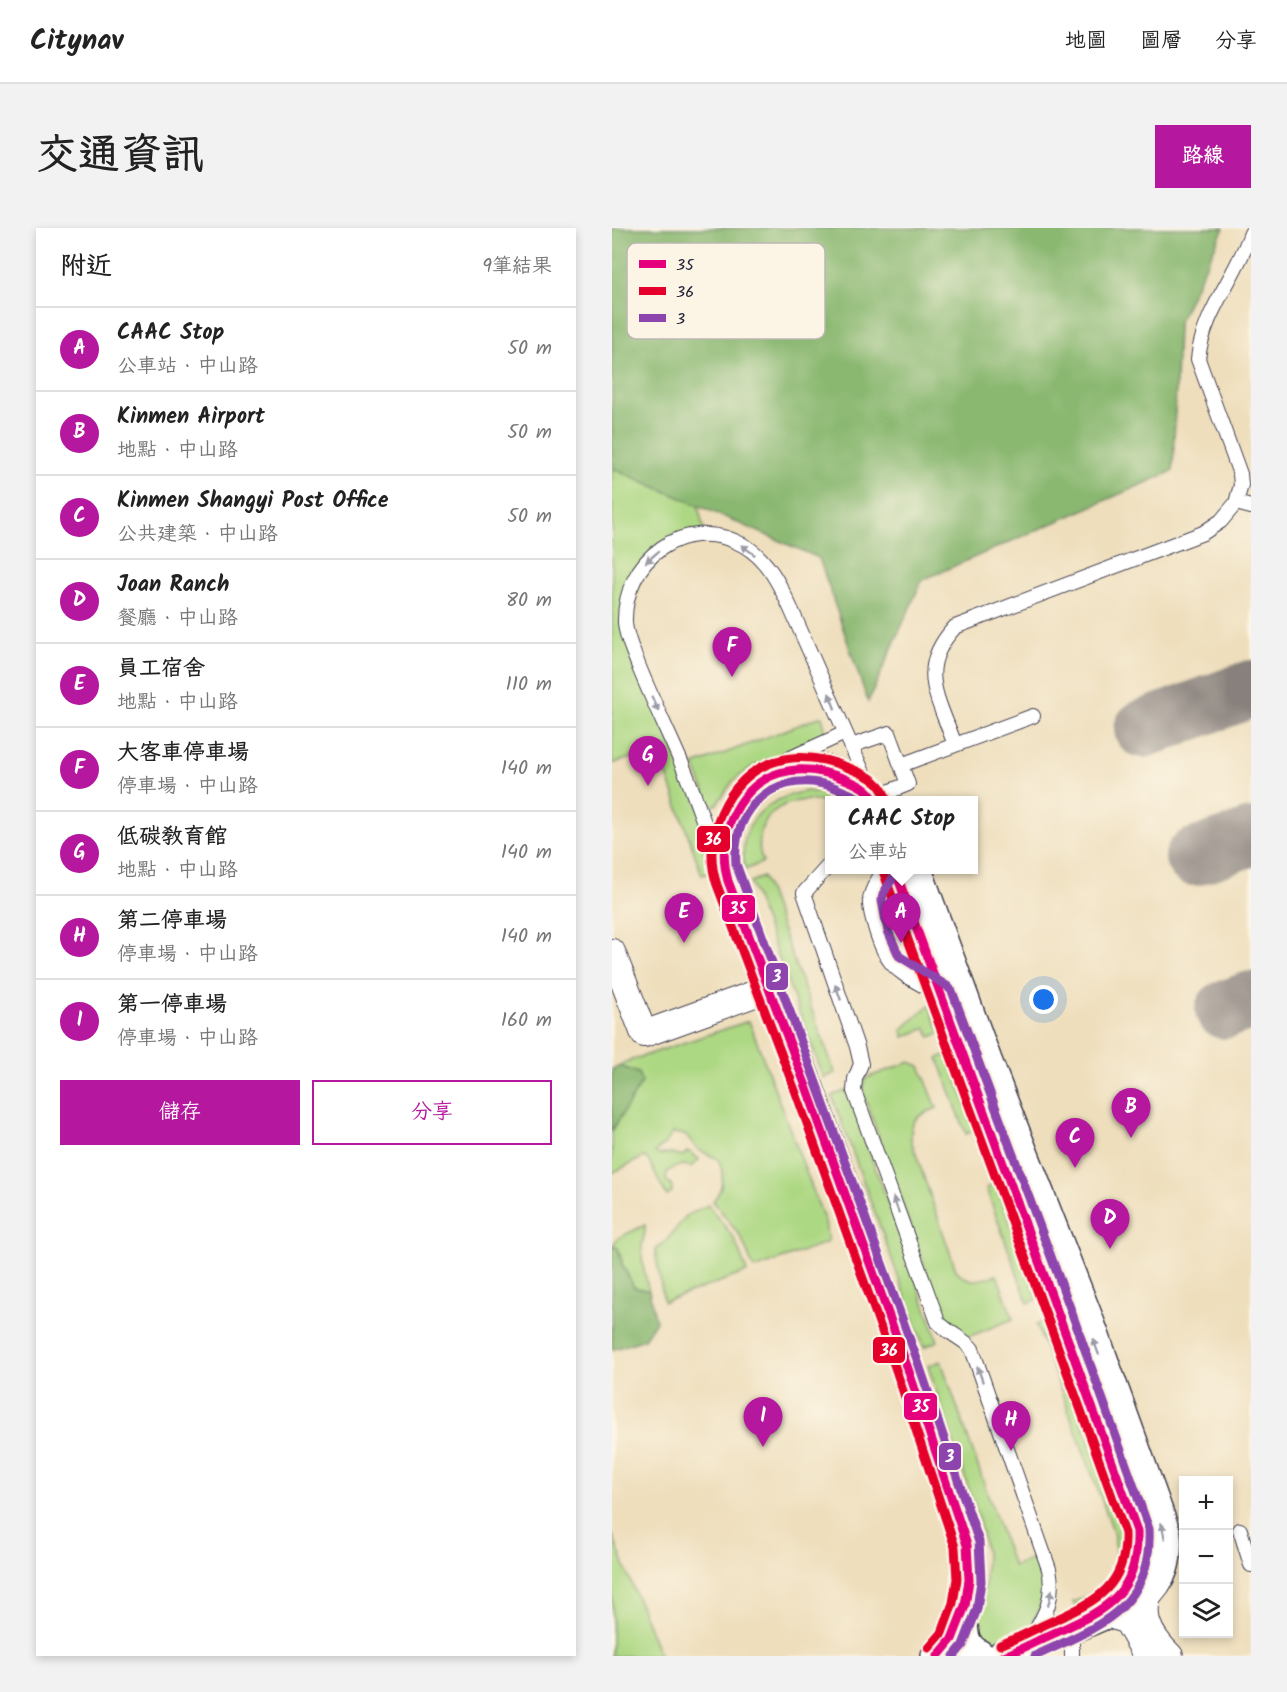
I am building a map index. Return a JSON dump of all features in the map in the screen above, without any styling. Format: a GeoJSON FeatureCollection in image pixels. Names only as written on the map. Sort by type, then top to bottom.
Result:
{"type":"FeatureCollection","features":[{"type":"Feature","properties":{"kind":"street"},"geometry":{"type":"LineString","coordinates":[[872,796],[846,779],[813,769],[784,770],[767,776],[750,789],[733,815],[723,850],[724,868],[907,1366],[962,1528],[969,1558],[969,1580],[965,1606],[952,1639],[938,1656]]}},
{"type":"Feature","properties":{"kind":"street"},"geometry":{"type":"LineString","coordinates":[[896,874],[1058,1309],[1137,1531],[1136,1564],[1129,1580],[1106,1608],[1093,1618]]}},
{"type":"Feature","properties":{"kind":"street"},"geometry":{"type":"LineString","coordinates":[[916,874],[954,979],[1086,1318],[1160,1520],[1164,1534],[1165,1561],[1145,1602],[1145,1617],[1151,1631],[1170,1656]]}},
{"type":"Feature","properties":{"kind":"street"},"geometry":{"type":"LineString","coordinates":[[612,952],[644,1034],[768,989]]}},
{"type":"Feature","properties":{"kind":"street"},"geometry":{"type":"LineString","coordinates":[[1013,1652],[1142,1596],[1152,1586]]}},
{"type":"Feature","properties":{"kind":"street"},"geometry":{"type":"LineString","coordinates":[[1093,1618],[1132,1611],[1145,1617]]}},
{"type":"Feature","properties":{"kind":"street"},"geometry":{"type":"LineString","coordinates":[[1093,1618],[1127,1620],[1143,1652]]}},
{"type":"Feature","properties":{"kind":"street"},"geometry":{"type":"LineString","coordinates":[[961,1620],[961,1635],[965,1646],[978,1656]]}},
{"type":"Feature","properties":{"kind":"lane"},"geometry":{"type":"LineString","coordinates":[[955,745],[932,674],[936,651],[943,639],[955,627],[1203,533],[1221,522],[1236,503],[1241,485],[1240,474],[1198,359],[1205,325],[1251,233]]}},
{"type":"Feature","properties":{"kind":"lane"},"geometry":{"type":"LineString","coordinates":[[1236,503],[1251,507]]}},
{"type":"Feature","properties":{"kind":"lane"},"geometry":{"type":"LineString","coordinates":[[724,868],[640,669],[625,626],[626,602],[634,578],[648,558],[669,544],[692,536],[717,536],[743,545],[764,563],[779,584],[792,609],[848,739],[876,796]]}},
{"type":"Feature","properties":{"kind":"lane"},"geometry":{"type":"LineString","coordinates":[[901,765],[1034,716]]}},
{"type":"Feature","properties":{"kind":"lane"},"geometry":{"type":"LineString","coordinates":[[767,776],[786,759],[848,739],[890,732],[908,784],[882,796]]}},
{"type":"Feature","properties":{"kind":"lane"},"geometry":{"type":"LineString","coordinates":[[825,869],[804,893],[857,1047],[861,1064],[855,1079],[854,1091],[938,1322],[951,1335],[968,1343],[972,1349],[1049,1569],[1052,1595],[1039,1625],[1013,1652]]}},
{"type":"Feature","properties":{"kind":"lane"},"geometry":{"type":"LineString","coordinates":[[882,874],[870,901],[872,916],[884,954],[890,964],[899,971],[941,996]]}},
{"type":"Feature","properties":{"kind":"lane"},"geometry":{"type":"LineString","coordinates":[[1240,1530],[1251,1565]]}},
{"type":"Feature","properties":{"kind":"lane"},"geometry":{"type":"LineString","coordinates":[[1072,1656],[1072,1639],[1093,1618]]}},
{"type":"Feature","properties":{"kind":"green space"},"geometry":{"type":"Polygon","coordinates":[[[612,228],[627,270],[627,339],[652,339],[676,407],[705,536],[648,558],[625,626],[724,868],[702,875],[658,749],[612,764],[612,228]]]}},
{"type":"Feature","properties":{"kind":"green space"},"geometry":{"type":"Polygon","coordinates":[[[612,228],[1224,228],[1178,323],[1173,471],[922,580],[868,702],[819,558],[614,469],[612,461],[612,228]]]}},
{"type":"Feature","properties":{"kind":"green space"},"geometry":{"type":"Polygon","coordinates":[[[822,716],[826,733],[752,767],[733,781],[716,805],[710,806],[694,765],[822,716]]]}},
{"type":"Feature","properties":{"kind":"green space"},"geometry":{"type":"Polygon","coordinates":[[[807,791],[831,796],[825,796],[825,803],[799,801],[786,804],[775,811],[766,820],[761,832],[759,846],[763,862],[745,870],[743,853],[750,826],[767,807],[792,795],[807,791]]]}},
{"type":"Feature","properties":{"kind":"green space"},"geometry":{"type":"Polygon","coordinates":[[[763,877],[835,1073],[824,1078],[750,882],[763,877]]]}},
{"type":"Feature","properties":{"kind":"green space"},"geometry":{"type":"Polygon","coordinates":[[[929,1005],[940,1033],[930,1037],[926,1028],[904,1037],[902,1030],[929,1005]]]}},
{"type":"Feature","properties":{"kind":"green space"},"geometry":{"type":"Polygon","coordinates":[[[749,1021],[825,1222],[828,1242],[754,1269],[741,1237],[713,1201],[722,1181],[722,1170],[718,1159],[698,1150],[686,1135],[673,1133],[655,1152],[659,1155],[671,1153],[683,1156],[688,1151],[699,1159],[691,1167],[678,1166],[667,1172],[666,1180],[672,1187],[672,1192],[667,1196],[648,1160],[644,1157],[612,1173],[612,1131],[641,1083],[638,1073],[620,1066],[623,1063],[749,1021]]]}},
{"type":"Feature","properties":{"kind":"green space"},"geometry":{"type":"Polygon","coordinates":[[[948,1054],[976,1130],[966,1134],[938,1058],[948,1054]]]}},
{"type":"Feature","properties":{"kind":"green space"},"geometry":{"type":"Polygon","coordinates":[[[910,1062],[920,1066],[937,1108],[916,1118],[912,1126],[911,1140],[956,1270],[966,1278],[975,1280],[997,1275],[1013,1319],[968,1337],[945,1325],[862,1090],[865,1079],[910,1062]]]}},
{"type":"Feature","properties":{"kind":"green space"},"geometry":{"type":"Polygon","coordinates":[[[620,1066],[638,1073],[642,1082],[612,1131],[612,1069],[620,1066]]]}},
{"type":"Feature","properties":{"kind":"green space"},"geometry":{"type":"Polygon","coordinates":[[[847,1090],[938,1341],[924,1347],[832,1096],[847,1090]]]}},
{"type":"Feature","properties":{"kind":"green space"},"geometry":{"type":"Polygon","coordinates":[[[996,1184],[1038,1299],[1028,1303],[986,1188],[996,1184]]]}},
{"type":"Feature","properties":{"kind":"green space"},"geometry":{"type":"Polygon","coordinates":[[[708,1205],[734,1238],[747,1272],[664,1302],[655,1250],[666,1241],[687,1215],[708,1205]]]}},
{"type":"Feature","properties":{"kind":"green space"},"geometry":{"type":"Polygon","coordinates":[[[645,1225],[642,1257],[649,1291],[634,1287],[623,1266],[618,1248],[612,1247],[618,1238],[645,1225]]]}},
{"type":"Feature","properties":{"kind":"green space"},"geometry":{"type":"Polygon","coordinates":[[[612,1247],[618,1248],[623,1266],[634,1287],[649,1291],[656,1321],[644,1339],[612,1350],[612,1247]]]}},
{"type":"Feature","properties":{"kind":"green space"},"geometry":{"type":"Polygon","coordinates":[[[1045,1321],[1123,1534],[1124,1553],[1104,1595],[1076,1609],[1073,1602],[1097,1590],[1111,1573],[1115,1551],[1114,1538],[1036,1324],[1045,1321]]]}},
{"type":"Feature","properties":{"kind":"green space"},"geometry":{"type":"Polygon","coordinates":[[[941,1361],[1013,1566],[1036,1558],[1045,1590],[1043,1601],[1032,1623],[1021,1634],[981,1649],[971,1637],[985,1582],[986,1552],[979,1520],[928,1366],[941,1361]]]}},
{"type":"Feature","properties":{"kind":"green space"},"geometry":{"type":"Polygon","coordinates":[[[612,1534],[660,1656],[612,1656],[612,1534]]]}},
{"type":"Feature","properties":{"kind":"taxiway"},"geometry":{"type":"LineString","coordinates":[[1143,729],[1251,689]]}},
{"type":"Feature","properties":{"kind":"taxiway"},"geometry":{"type":"LineString","coordinates":[[1194,857],[1251,837]]}},
{"type":"Feature","properties":{"kind":"taxiway"},"geometry":{"type":"LineString","coordinates":[[1224,1010],[1251,1000]]}},
{"type":"Feature","properties":{"kind":"transit line","name":"36"},"geometry":{"type":"LineString","coordinates":[[885,795],[879,785],[870,778],[829,761],[792,758],[774,762],[744,780],[732,794],[718,822],[713,840],[712,858],[717,885],[796,1093],[896,1370],[955,1547],[957,1579],[953,1603],[942,1633],[929,1648]]}},
{"type":"Feature","properties":{"kind":"transit line","name":"35"},"geometry":{"type":"LineString","coordinates":[[872,796],[862,787],[845,779],[811,770],[794,770],[765,779],[741,801],[732,818],[724,849],[725,865],[728,881],[807,1089],[907,1366],[967,1545],[969,1580],[965,1606],[952,1639],[938,1656]]}},
{"type":"Feature","properties":{"kind":"transit line","name":"3"},"geometry":{"type":"LineString","coordinates":[[854,796],[836,788],[815,783],[796,782],[778,787],[763,796],[751,808],[742,824],[737,843],[736,864],[918,1362],[979,1542],[981,1581],[977,1609],[963,1645],[954,1656]]}},
{"type":"Feature","properties":{"kind":"transit line","name":"36"},"geometry":{"type":"LineString","coordinates":[[884,874],[1125,1533],[1121,1566],[1115,1578],[1096,1598],[1070,1613],[1000,1645]]}},
{"type":"Feature","properties":{"kind":"transit line","name":"35"},"geometry":{"type":"LineString","coordinates":[[896,874],[1137,1531],[1133,1569],[1117,1596],[1106,1606],[1077,1623],[1004,1656]]}},
{"type":"Feature","properties":{"kind":"transit line","name":"3"},"geometry":{"type":"LineString","coordinates":[[894,876],[883,894],[882,901],[888,931],[899,956],[952,991],[1069,1305],[1149,1529],[1148,1557],[1141,1579],[1131,1597],[1099,1624],[1035,1656]]}},
{"type":"Feature","properties":{"kind":"place","name":"大客車停車場"},"geometry":{"type":"Point","coordinates":[732,677]}},
{"type":"Feature","properties":{"kind":"place","name":"低碳教育館"},"geometry":{"type":"Point","coordinates":[648,786]}},
{"type":"Feature","properties":{"kind":"place","name":"員工宿舍"},"geometry":{"type":"Point","coordinates":[684,943]}},
{"type":"Feature","properties":{"kind":"place","name":"CAAC Stop"},"geometry":{"type":"Point","coordinates":[901,943]}},
{"type":"Feature","properties":{"kind":"place","name":"Kinmen Airport"},"geometry":{"type":"Point","coordinates":[1131,1138]}},
{"type":"Feature","properties":{"kind":"place","name":"Kinmen Shangyi Post Office"},"geometry":{"type":"Point","coordinates":[1075,1168]}},
{"type":"Feature","properties":{"kind":"place","name":"Joan Ranch"},"geometry":{"type":"Point","coordinates":[1110,1249]}},
{"type":"Feature","properties":{"kind":"place","name":"第一停車場"},"geometry":{"type":"Point","coordinates":[763,1447]}},
{"type":"Feature","properties":{"kind":"place","name":"第二停車場"},"geometry":{"type":"Point","coordinates":[1011,1451]}}]}
